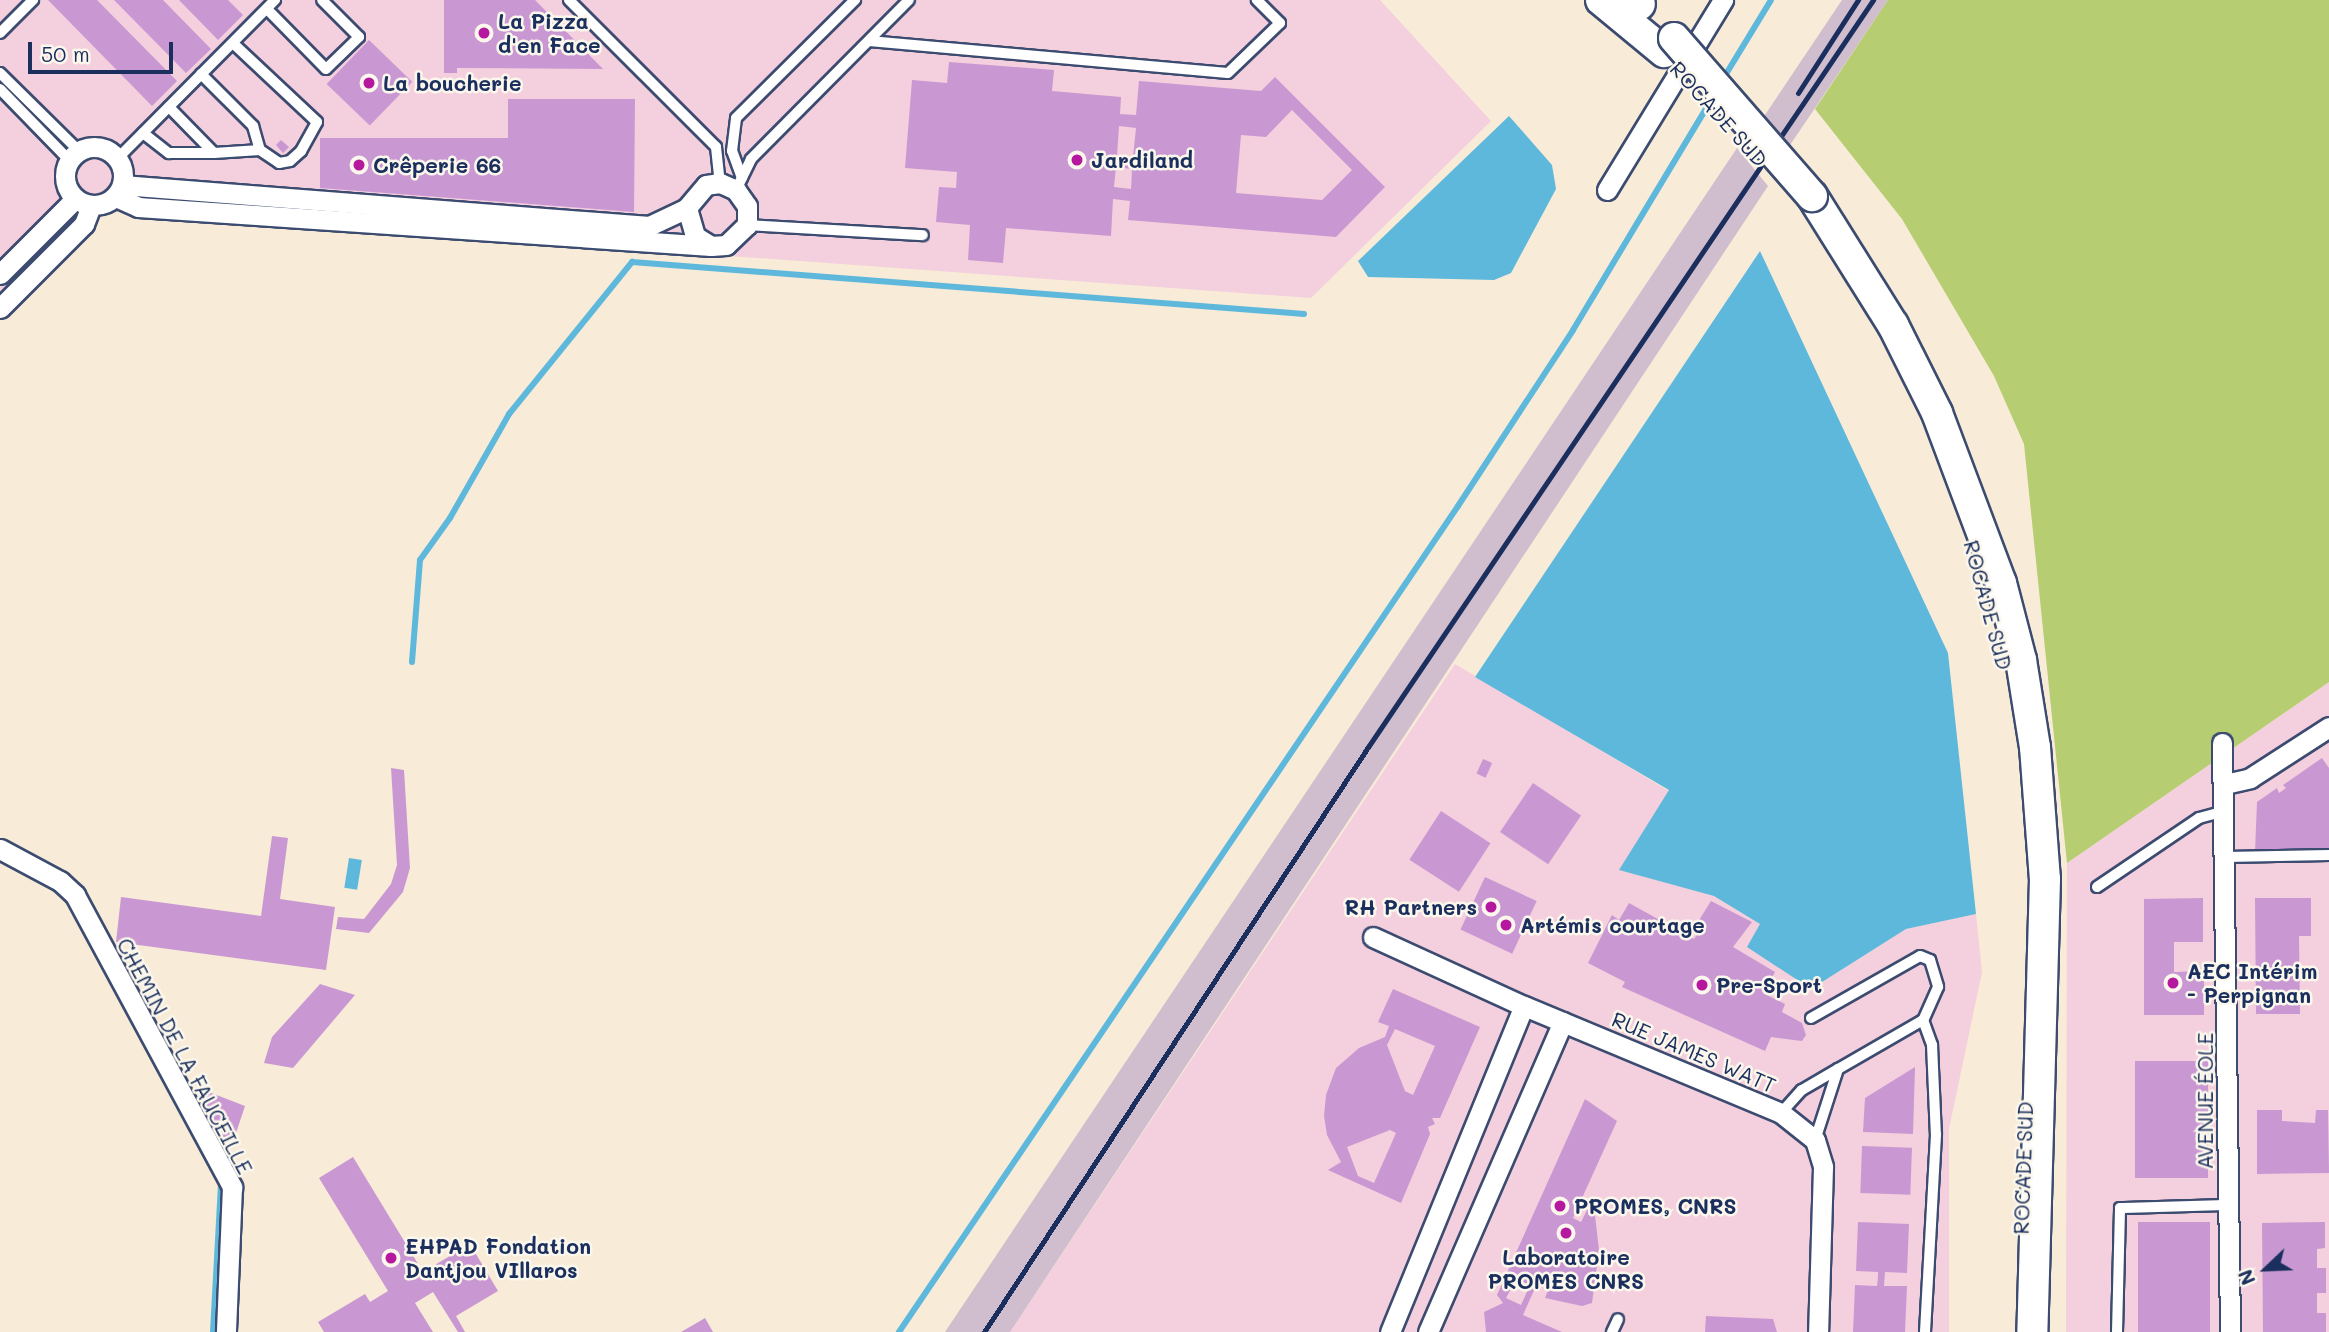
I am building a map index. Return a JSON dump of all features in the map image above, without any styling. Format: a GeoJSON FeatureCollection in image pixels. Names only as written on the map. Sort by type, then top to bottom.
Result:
{"type":"FeatureCollection","features":[{"type":"Feature","properties":{"kind":"main road","name":"ROCADE SUD"},"geometry":{"type":"LineString","coordinates":[[1601,0],[1669,45]]}},
{"type":"Feature","properties":{"kind":"main road","name":"ROCADE SUD"},"geometry":{"type":"LineString","coordinates":[[1635,1],[1669,45],[1806,201],[1893,325],[1937,413],[2001,583],[2021,660],[2035,747],[2045,879],[2032,1332]]}},
{"type":"Feature","properties":{"kind":"main road","name":"ROCADE SUD"},"geometry":{"type":"LineString","coordinates":[[1806,201],[1926,418],[1987,589],[2006,662],[2020,748],[2030,876],[2029,1032],[2017,1332]]}},
{"type":"Feature","properties":{"kind":"street"},"geometry":{"type":"LineString","coordinates":[[1607,190],[1723,0]]}},
{"type":"Feature","properties":{"kind":"street"},"geometry":{"type":"LineString","coordinates":[[0,274],[83,202],[119,191],[649,226],[687,208],[706,185],[733,184],[747,206],[747,225],[739,238],[711,246],[138,207],[119,191],[118,158],[100,146],[74,155],[66,187],[83,202],[84,224],[0,308]]}},
{"type":"Feature","properties":{"kind":"street"},"geometry":{"type":"LineString","coordinates":[[687,208],[695,236],[711,246]]}},
{"type":"Feature","properties":{"kind":"street"},"geometry":{"type":"LineString","coordinates":[[2225,785],[2250,778],[2327,732]]}},
{"type":"Feature","properties":{"kind":"street","name":"AVENUE ÉOLE"},"geometry":{"type":"LineString","coordinates":[[2222,743],[2226,857],[2230,1332]]}},
{"type":"Feature","properties":{"kind":"street","name":"CHEMIN DE LA FAUCEILLE"},"geometry":{"type":"LineString","coordinates":[[0,849],[60,881],[75,895],[232,1187],[226,1332]]}},
{"type":"Feature","properties":{"kind":"street","name":"RUE JAMES WATT"},"geometry":{"type":"LineString","coordinates":[[1373,937],[1524,1006],[1781,1113],[1815,1140]]}},
{"type":"Feature","properties":{"kind":"street"},"geometry":{"type":"LineString","coordinates":[[1390,1332],[1524,1006]]}},
{"type":"Feature","properties":{"kind":"street"},"geometry":{"type":"LineString","coordinates":[[1428,1332],[1563,1021]]}},
{"type":"Feature","properties":{"kind":"street"},"geometry":{"type":"LineString","coordinates":[[1815,1140],[1823,1167],[1818,1332]]}},
{"type":"Feature","properties":{"kind":"lane"},"geometry":{"type":"LineString","coordinates":[[0,33],[33,0]]}},
{"type":"Feature","properties":{"kind":"lane"},"geometry":{"type":"LineString","coordinates":[[118,158],[275,0]]}},
{"type":"Feature","properties":{"kind":"lane"},"geometry":{"type":"LineString","coordinates":[[267,9],[326,69],[359,37],[322,0]]}},
{"type":"Feature","properties":{"kind":"lane"},"geometry":{"type":"LineString","coordinates":[[569,0],[716,147],[733,184]]}},
{"type":"Feature","properties":{"kind":"lane"},"geometry":{"type":"LineString","coordinates":[[733,184],[732,151],[736,118],[855,0]]}},
{"type":"Feature","properties":{"kind":"lane"},"geometry":{"type":"LineString","coordinates":[[733,184],[751,159],[909,0]]}},
{"type":"Feature","properties":{"kind":"lane"},"geometry":{"type":"LineString","coordinates":[[869,41],[1228,73],[1280,23],[1256,0]]}},
{"type":"Feature","properties":{"kind":"lane"},"geometry":{"type":"LineString","coordinates":[[143,133],[169,153],[260,150],[279,163],[290,161],[317,122],[233,43]]}},
{"type":"Feature","properties":{"kind":"lane"},"geometry":{"type":"LineString","coordinates":[[0,72],[74,155]]}},
{"type":"Feature","properties":{"kind":"lane"},"geometry":{"type":"LineString","coordinates":[[201,74],[253,126],[260,150]]}},
{"type":"Feature","properties":{"kind":"lane"},"geometry":{"type":"LineString","coordinates":[[0,89],[74,155]]}},
{"type":"Feature","properties":{"kind":"lane"},"geometry":{"type":"LineString","coordinates":[[169,107],[214,153]]}},
{"type":"Feature","properties":{"kind":"lane"},"geometry":{"type":"LineString","coordinates":[[747,225],[923,235]]}},
{"type":"Feature","properties":{"kind":"lane"},"geometry":{"type":"LineString","coordinates":[[2096,887],[2199,818],[2225,811]]}},
{"type":"Feature","properties":{"kind":"lane"},"geometry":{"type":"LineString","coordinates":[[2226,857],[2329,855]]}},
{"type":"Feature","properties":{"kind":"lane"},"geometry":{"type":"LineString","coordinates":[[1781,1113],[1802,1090],[1923,1020],[1938,987],[1930,960],[1920,956],[1811,1018]]}},
{"type":"Feature","properties":{"kind":"lane"},"geometry":{"type":"LineString","coordinates":[[1923,1020],[1932,1045],[1936,1135],[1925,1332]]}},
{"type":"Feature","properties":{"kind":"lane"},"geometry":{"type":"LineString","coordinates":[[1815,1140],[1838,1069]]}},
{"type":"Feature","properties":{"kind":"lane"},"geometry":{"type":"LineString","coordinates":[[2117,1332],[2120,1208],[2229,1205]]}},
{"type":"Feature","properties":{"kind":"lane"},"geometry":{"type":"LineString","coordinates":[[1612,1332],[1618,1319]]}},
{"type":"Feature","properties":{"kind":"shaded area"},"geometry":{"type":"Polygon","coordinates":[[[0,0],[1380,0],[1491,121],[1311,298],[107,211],[0,317],[0,0]]]}},
{"type":"Feature","properties":{"kind":"shaded area"},"geometry":{"type":"Polygon","coordinates":[[[1842,0],[1888,0],[1788,148],[1763,118],[1842,0]]]}},
{"type":"Feature","properties":{"kind":"shaded area"},"geometry":{"type":"Polygon","coordinates":[[[1737,148],[1768,186],[1010,1332],[945,1332],[1737,148]]]}},
{"type":"Feature","properties":{"kind":"shaded area"},"geometry":{"type":"Polygon","coordinates":[[[1455,664],[1669,791],[1620,870],[1715,896],[1761,924],[1748,947],[1811,989],[1906,929],[1976,914],[1982,972],[1949,1129],[1949,1332],[1010,1332],[1455,664]]]}},
{"type":"Feature","properties":{"kind":"shaded area"},"geometry":{"type":"Polygon","coordinates":[[[2329,682],[2329,1332],[2066,1332],[2067,863],[2329,682]]]}},
{"type":"Feature","properties":{"kind":"green space"},"geometry":{"type":"Polygon","coordinates":[[[1888,0],[2329,0],[2329,682],[2067,863],[2024,444],[1994,376],[1902,219],[1815,109],[1888,0]]]}},
{"type":"Feature","properties":{"kind":"water"},"geometry":{"type":"Polygon","coordinates":[[[1509,116],[1552,165],[1556,189],[1511,273],[1494,280],[1368,277],[1358,261],[1509,116]]]}},
{"type":"Feature","properties":{"kind":"water"},"geometry":{"type":"Polygon","coordinates":[[[1760,251],[1948,653],[1976,914],[1906,929],[1811,989],[1747,947],[1760,924],[1714,896],[1619,870],[1669,790],[1475,677],[1760,251]]]}},
{"type":"Feature","properties":{"kind":"water"},"geometry":{"type":"Polygon","coordinates":[[[349,858],[362,860],[357,890],[344,888],[349,858]]]}},
{"type":"Feature","properties":{"kind":"building"},"geometry":{"type":"Polygon","coordinates":[[[48,0],[97,0],[177,81],[152,106],[48,0]]]}},
{"type":"Feature","properties":{"kind":"building"},"geometry":{"type":"Polygon","coordinates":[[[114,0],[163,0],[211,49],[186,73],[114,0]]]}},
{"type":"Feature","properties":{"kind":"building"},"geometry":{"type":"Polygon","coordinates":[[[179,0],[228,0],[243,15],[218,40],[179,0]]]}},
{"type":"Feature","properties":{"kind":"building"},"geometry":{"type":"Polygon","coordinates":[[[444,0],[535,0],[603,69],[457,68],[457,73],[444,73],[444,0]]]}},
{"type":"Feature","properties":{"kind":"building","name":"La boucherie"},"geometry":{"type":"Polygon","coordinates":[[[369,40],[412,82],[370,126],[327,84],[369,40]]]}},
{"type":"Feature","properties":{"kind":"building"},"geometry":{"type":"Polygon","coordinates":[[[949,62],[1054,70],[1052,91],[1121,97],[1120,114],[1136,115],[1139,81],[1261,91],[1275,77],[1385,187],[1336,237],[1128,220],[1130,201],[1113,199],[1111,236],[1006,228],[1003,263],[968,260],[970,225],[936,222],[939,187],[956,188],[957,172],[905,168],[912,80],[947,83],[949,62]],[[1292,110],[1266,137],[1241,135],[1236,193],[1322,200],[1352,170],[1292,110]],[[1119,126],[1117,156],[1133,157],[1136,128],[1119,126]],[[1116,167],[1114,187],[1131,189],[1132,169],[1116,167]]]}},
{"type":"Feature","properties":{"kind":"building"},"geometry":{"type":"Polygon","coordinates":[[[508,99],[635,99],[634,212],[320,188],[320,138],[508,138],[508,99]]]}},
{"type":"Feature","properties":{"kind":"building"},"geometry":{"type":"Polygon","coordinates":[[[281,140],[289,147],[283,153],[276,145],[281,140]]]}},
{"type":"Feature","properties":{"kind":"building"},"geometry":{"type":"Polygon","coordinates":[[[2322,758],[2329,768],[2329,851],[2255,852],[2257,802],[2277,788],[2279,793],[2286,788],[2283,785],[2322,758]]]}},
{"type":"Feature","properties":{"kind":"building"},"geometry":{"type":"Polygon","coordinates":[[[1483,759],[1492,763],[1486,778],[1476,774],[1483,759]]]}},
{"type":"Feature","properties":{"kind":"building"},"geometry":{"type":"Polygon","coordinates":[[[391,768],[404,770],[410,868],[403,892],[369,933],[336,929],[338,917],[364,919],[391,884],[397,865],[391,768]]]}},
{"type":"Feature","properties":{"kind":"building"},"geometry":{"type":"Polygon","coordinates":[[[1533,783],[1581,815],[1548,864],[1500,832],[1533,783]]]}},
{"type":"Feature","properties":{"kind":"building"},"geometry":{"type":"Polygon","coordinates":[[[1441,811],[1490,843],[1459,892],[1409,860],[1441,811]]]}},
{"type":"Feature","properties":{"kind":"building"},"geometry":{"type":"Polygon","coordinates":[[[272,836],[288,838],[280,899],[335,907],[326,970],[116,942],[121,897],[261,916],[272,836]]]}},
{"type":"Feature","properties":{"kind":"building"},"geometry":{"type":"Polygon","coordinates":[[[1485,877],[1537,901],[1512,954],[1460,930],[1485,877]]]}},
{"type":"Feature","properties":{"kind":"building"},"geometry":{"type":"Polygon","coordinates":[[[2203,898],[2203,942],[2174,942],[2174,972],[2204,971],[2204,1015],[2144,1015],[2144,899],[2203,898]]]}},
{"type":"Feature","properties":{"kind":"building"},"geometry":{"type":"Polygon","coordinates":[[[2255,898],[2311,898],[2311,936],[2299,936],[2300,1014],[2256,1014],[2255,898]]]}},
{"type":"Feature","properties":{"kind":"building"},"geometry":{"type":"Polygon","coordinates":[[[1711,901],[1752,922],[1733,947],[1775,972],[1763,993],[1785,1004],[1782,1012],[1802,1023],[1806,1035],[1802,1041],[1771,1037],[1765,1051],[1622,987],[1625,982],[1588,963],[1612,915],[1619,920],[1629,903],[1694,939],[1701,928],[1696,925],[1711,901]]]}},
{"type":"Feature","properties":{"kind":"building"},"geometry":{"type":"Polygon","coordinates":[[[320,984],[355,995],[293,1068],[264,1063],[272,1037],[320,984]]]}},
{"type":"Feature","properties":{"kind":"building"},"geometry":{"type":"Polygon","coordinates":[[[1393,989],[1480,1027],[1440,1118],[1432,1118],[1435,1124],[1428,1127],[1430,1134],[1401,1203],[1328,1170],[1341,1162],[1327,1135],[1324,1116],[1326,1095],[1336,1068],[1359,1048],[1385,1037],[1389,1026],[1378,1022],[1393,989]],[[1395,1029],[1387,1045],[1405,1091],[1413,1095],[1435,1046],[1395,1029]],[[1390,1130],[1347,1147],[1358,1176],[1374,1183],[1396,1133],[1390,1130]]]}},
{"type":"Feature","properties":{"kind":"building"},"geometry":{"type":"Polygon","coordinates":[[[2135,1061],[2208,1061],[2208,1178],[2135,1178],[2135,1061]]]}},
{"type":"Feature","properties":{"kind":"building"},"geometry":{"type":"Polygon","coordinates":[[[1915,1067],[1913,1134],[1863,1132],[1865,1098],[1915,1067]]]}},
{"type":"Feature","properties":{"kind":"building"},"geometry":{"type":"Polygon","coordinates":[[[201,1089],[245,1106],[233,1142],[207,1130],[194,1107],[201,1089]]]}},
{"type":"Feature","properties":{"kind":"building","name":"PROMES, CNRS"},"geometry":{"type":"Polygon","coordinates":[[[1585,1099],[1617,1121],[1573,1218],[1581,1222],[1593,1198],[1599,1250],[1592,1303],[1582,1306],[1545,1298],[1551,1283],[1540,1277],[1523,1315],[1562,1332],[1486,1332],[1484,1312],[1503,1303],[1497,1295],[1585,1099]],[[1516,1279],[1506,1298],[1521,1305],[1530,1285],[1516,1279]]]}},
{"type":"Feature","properties":{"kind":"building"},"geometry":{"type":"Polygon","coordinates":[[[2257,1110],[2282,1110],[2282,1121],[2315,1123],[2316,1110],[2328,1110],[2329,1173],[2257,1174],[2257,1110]]]}},
{"type":"Feature","properties":{"kind":"building"},"geometry":{"type":"Polygon","coordinates":[[[1862,1146],[1912,1148],[1910,1195],[1860,1193],[1862,1146]]]}},
{"type":"Feature","properties":{"kind":"building","name":"EHPAD Fondation Dantjou VIllaros"},"geometry":{"type":"Polygon","coordinates":[[[353,1157],[423,1272],[470,1244],[498,1291],[456,1316],[465,1332],[458,1332],[433,1292],[415,1303],[433,1332],[324,1332],[318,1322],[365,1294],[370,1302],[388,1291],[319,1178],[353,1157]]]}},
{"type":"Feature","properties":{"kind":"building"},"geometry":{"type":"Polygon","coordinates":[[[1858,1222],[1909,1224],[1907,1273],[1885,1272],[1884,1286],[1907,1286],[1905,1332],[1853,1332],[1855,1285],[1877,1286],[1878,1277],[1878,1272],[1856,1271],[1858,1222]]]}},
{"type":"Feature","properties":{"kind":"building"},"geometry":{"type":"Polygon","coordinates":[[[2138,1222],[2210,1222],[2210,1332],[2138,1332],[2138,1222]]]}},
{"type":"Feature","properties":{"kind":"building"},"geometry":{"type":"Polygon","coordinates":[[[2325,1222],[2325,1248],[2317,1249],[2317,1268],[2326,1268],[2326,1293],[2317,1293],[2317,1313],[2326,1313],[2326,1332],[2263,1332],[2262,1223],[2325,1222]]]}},
{"type":"Feature","properties":{"kind":"building"},"geometry":{"type":"Polygon","coordinates":[[[1706,1316],[1773,1319],[1777,1332],[1705,1332],[1706,1316]]]}},
{"type":"Feature","properties":{"kind":"building"},"geometry":{"type":"Polygon","coordinates":[[[705,1318],[713,1332],[681,1332],[700,1321],[705,1318]]]}},
{"type":"Feature","properties":{"kind":"waterway"},"geometry":{"type":"LineString","coordinates":[[1723,79],[1771,0]]}},
{"type":"Feature","properties":{"kind":"waterway"},"geometry":{"type":"LineString","coordinates":[[899,1332],[1458,506],[1573,330],[1714,95]]}},
{"type":"Feature","properties":{"kind":"waterway"},"geometry":{"type":"LineString","coordinates":[[412,662],[420,560],[450,518],[509,414],[632,262],[1304,314]]}},
{"type":"Feature","properties":{"kind":"waterway"},"geometry":{"type":"LineString","coordinates":[[213,1332],[221,1184]]}},
{"type":"Feature","properties":{"kind":"railway"},"geometry":{"type":"LineString","coordinates":[[1798,93],[1858,0]]}},
{"type":"Feature","properties":{"kind":"railway"},"geometry":{"type":"LineString","coordinates":[[984,1332],[1368,747],[1873,0]]}},
{"type":"Feature","properties":{"kind":"place","name":"La Pizza d'en Face"},"geometry":{"type":"Point","coordinates":[484,33]}},
{"type":"Feature","properties":{"kind":"place","name":"La boucherie"},"geometry":{"type":"Point","coordinates":[369,83]}},
{"type":"Feature","properties":{"kind":"place","name":"Jardiland"},"geometry":{"type":"Point","coordinates":[1077,160]}},
{"type":"Feature","properties":{"kind":"place","name":"Crêperie 66"},"geometry":{"type":"Point","coordinates":[359,165]}},
{"type":"Feature","properties":{"kind":"place","name":"RH Partners"},"geometry":{"type":"Point","coordinates":[1491,907]}},
{"type":"Feature","properties":{"kind":"place","name":"Artémis courtage"},"geometry":{"type":"Point","coordinates":[1506,925]}},
{"type":"Feature","properties":{"kind":"place","name":"AEC Intérim - Perpignan"},"geometry":{"type":"Point","coordinates":[2173,983]}},
{"type":"Feature","properties":{"kind":"place","name":"Pre-Sport"},"geometry":{"type":"Point","coordinates":[1702,985]}},
{"type":"Feature","properties":{"kind":"place","name":"PROMES, CNRS"},"geometry":{"type":"Point","coordinates":[1560,1206]}},
{"type":"Feature","properties":{"kind":"place","name":"Laboratoire PROMES CNRS"},"geometry":{"type":"Point","coordinates":[1566,1233]}},
{"type":"Feature","properties":{"kind":"place","name":"EHPAD Fondation Dantjou VIllaros"},"geometry":{"type":"Point","coordinates":[391,1258]}}]}
